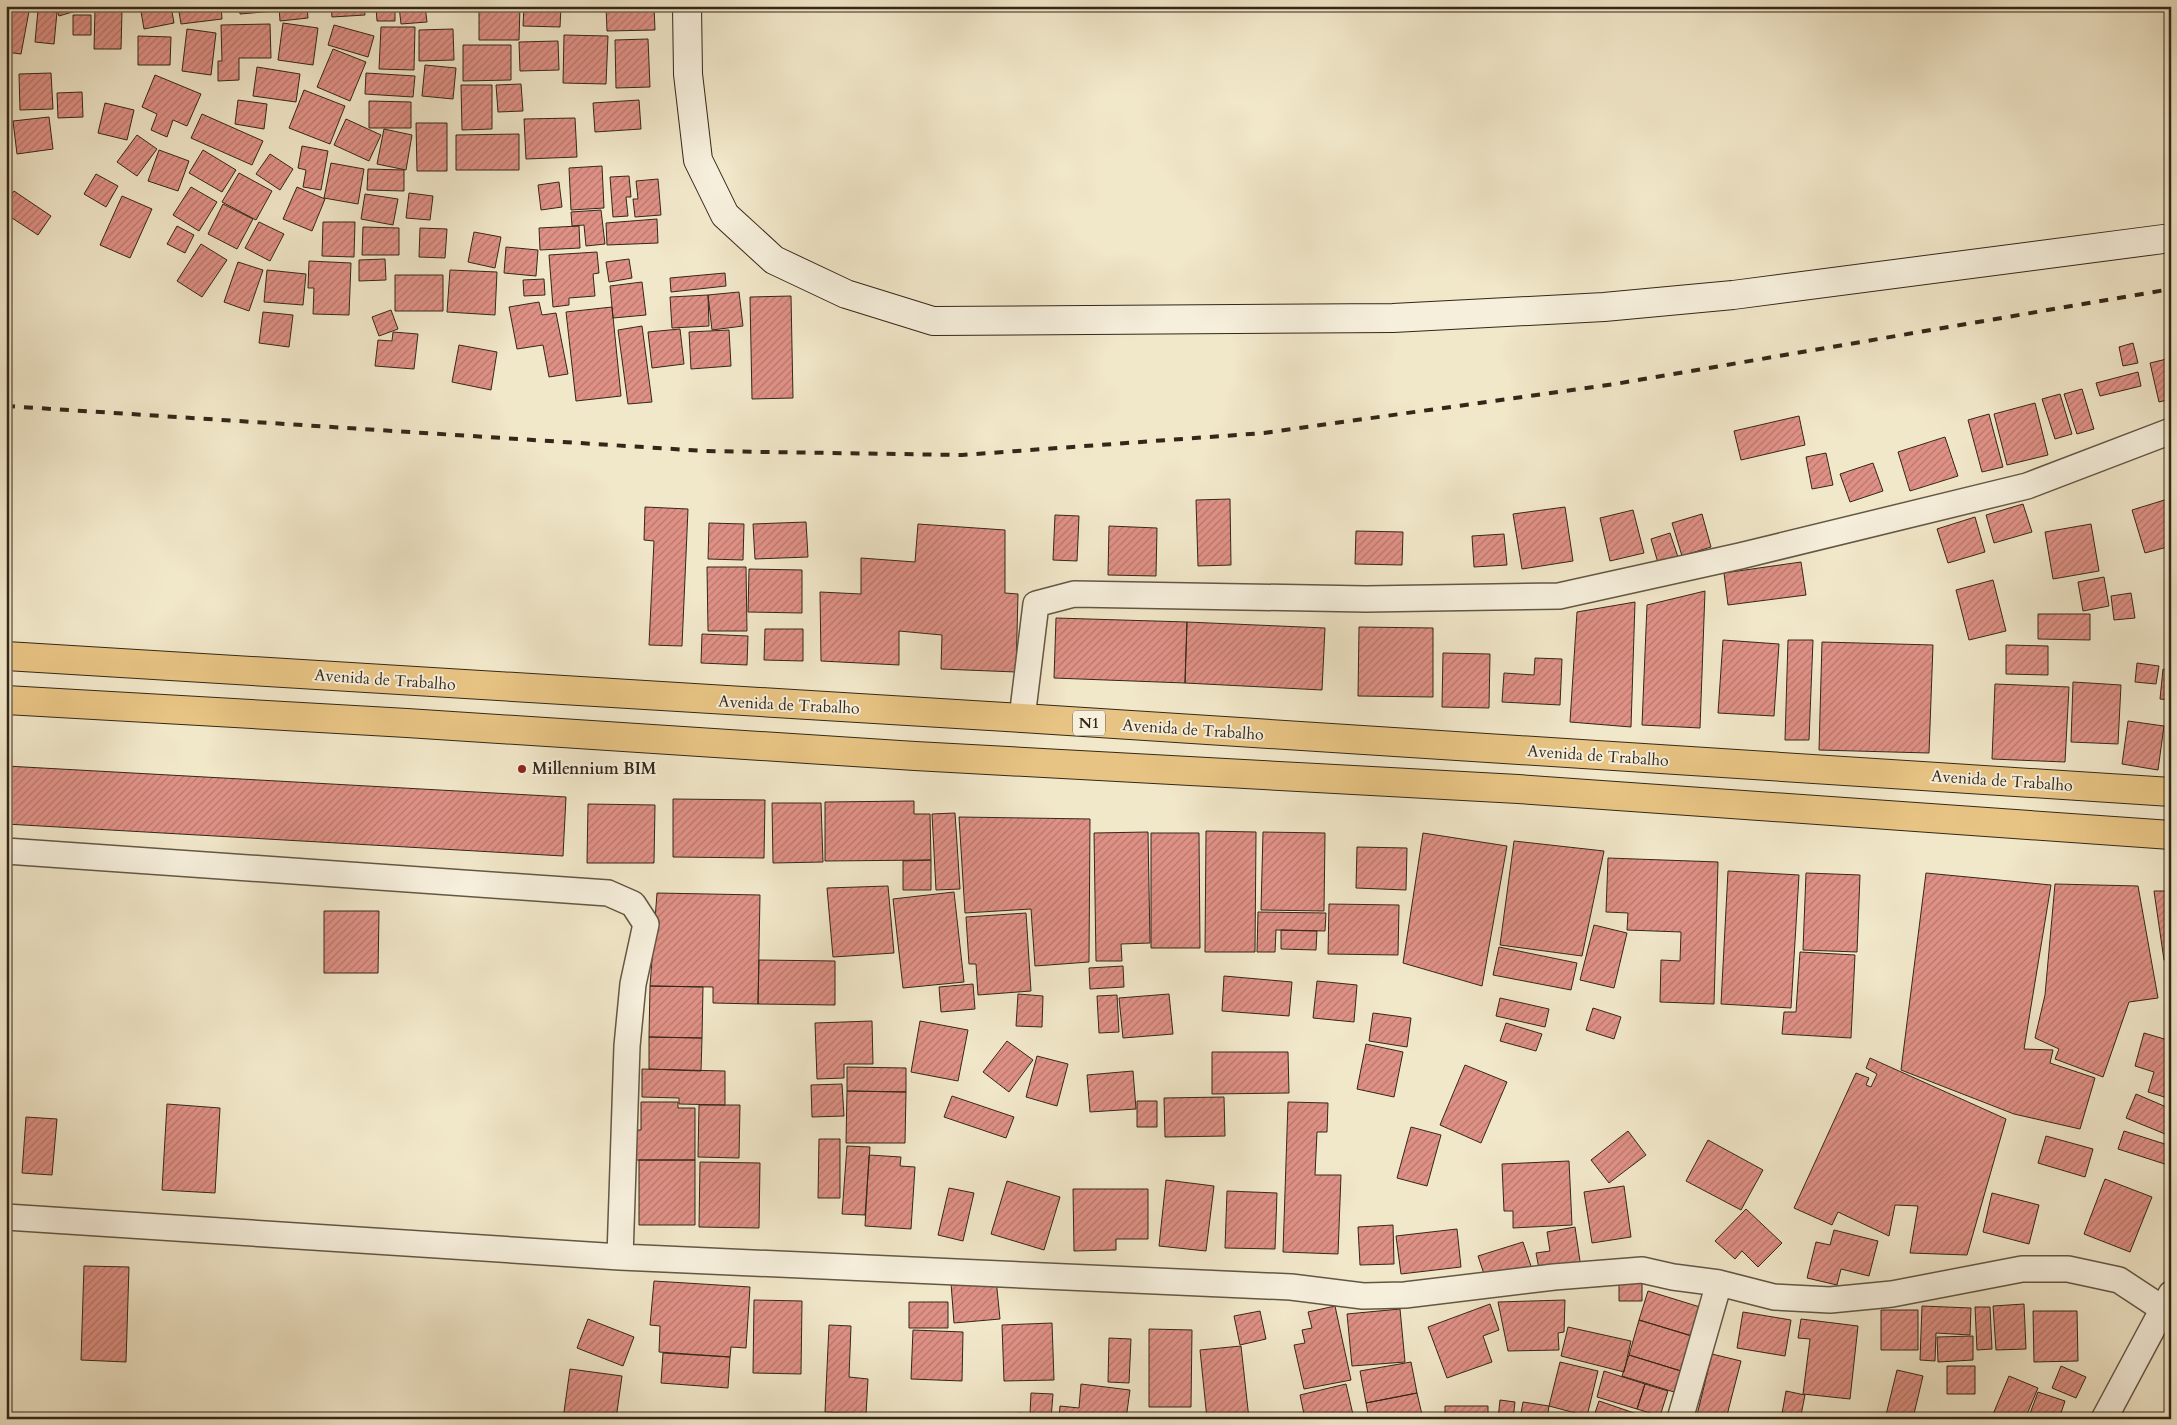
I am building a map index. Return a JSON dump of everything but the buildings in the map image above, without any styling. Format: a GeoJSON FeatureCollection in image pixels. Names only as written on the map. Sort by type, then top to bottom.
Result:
{"type":"FeatureCollection","features":[{"type":"Feature","properties":{"kind":"highway","name":"Avenida de Trabalho"},"geometry":{"type":"LineString","coordinates":[[6,656],[1022,718],[2171,792]]}},
{"type":"Feature","properties":{"kind":"highway"},"geometry":{"type":"LineString","coordinates":[[42,702],[44,658]]}},
{"type":"Feature","properties":{"kind":"highway"},"geometry":{"type":"LineString","coordinates":[[587,734],[590,693]]}},
{"type":"Feature","properties":{"kind":"highway"},"geometry":{"type":"LineString","coordinates":[[6,700],[587,734],[915,756],[1578,793],[2171,835]]}},
{"type":"Feature","properties":{"kind":"highway"},"geometry":{"type":"LineString","coordinates":[[1578,793],[1582,755]]}},
{"type":"Feature","properties":{"kind":"highway"},"geometry":{"type":"LineString","coordinates":[[2060,826],[2068,785]]}},
{"type":"Feature","properties":{"kind":"street"},"geometry":{"type":"LineString","coordinates":[[687,6],[688,74],[698,160],[725,215],[774,260],[846,294],[933,321],[1393,318],[1604,307],[1742,294],[2171,238]]}},
{"type":"Feature","properties":{"kind":"street"},"geometry":{"type":"LineString","coordinates":[[1022,718],[1036,604],[1074,594],[1366,599],[1559,596],[1740,556],[2027,486],[2171,431]]}},
{"type":"Feature","properties":{"kind":"street"},"geometry":{"type":"LineString","coordinates":[[6,851],[608,893],[634,904],[646,924],[634,984],[627,1046],[620,1256]]}},
{"type":"Feature","properties":{"kind":"street"},"geometry":{"type":"LineString","coordinates":[[6,1217],[620,1256],[1291,1287],[1363,1296],[1405,1295],[1612,1271],[1642,1270],[1673,1277],[1719,1283],[1774,1297],[1830,1300],[1892,1294],[2022,1269],[2068,1269],[2119,1280],[2167,1301],[2104,1419]]}},
{"type":"Feature","properties":{"kind":"street"},"geometry":{"type":"LineString","coordinates":[[1680,1419],[1719,1283]]}},
{"type":"Feature","properties":{"kind":"railway"},"geometry":{"type":"LineString","coordinates":[[6,406],[704,451],[962,455],[1264,433],[1615,384],[2171,289]]}},
{"type":"Feature","properties":{"kind":"place","name":"Millennium BIM"},"geometry":{"type":"Point","coordinates":[522,769]}}]}
